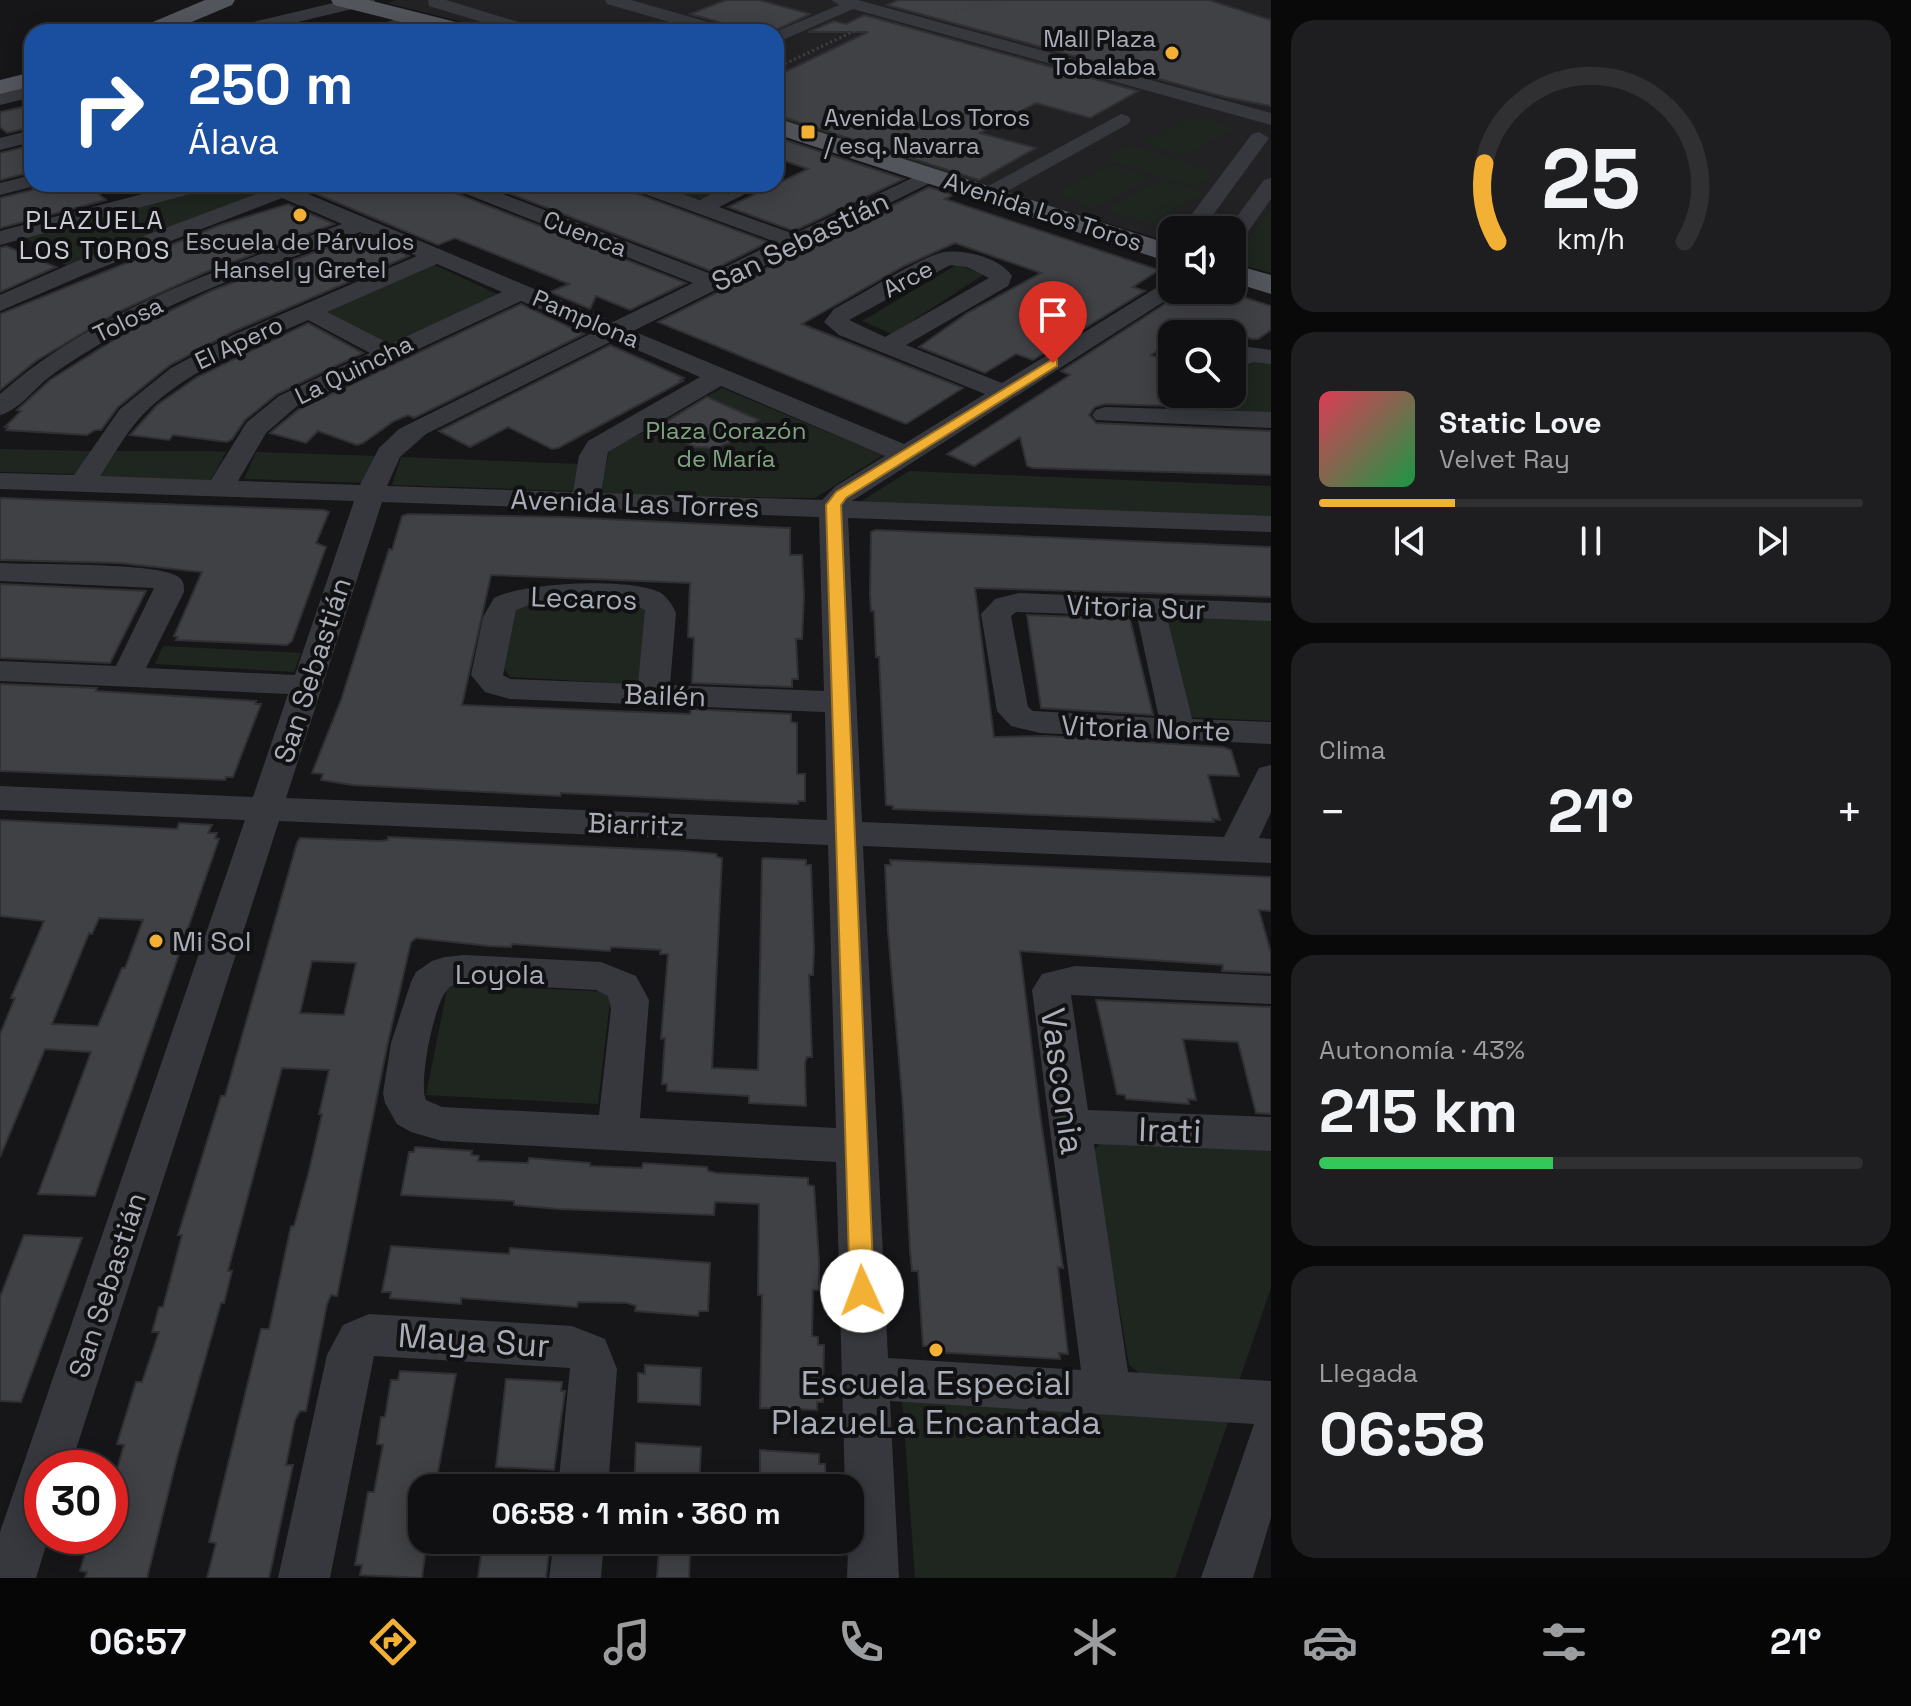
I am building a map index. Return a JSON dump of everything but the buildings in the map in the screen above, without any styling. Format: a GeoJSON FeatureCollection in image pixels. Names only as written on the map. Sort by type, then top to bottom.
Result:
{"type":"FeatureCollection","features":[{"type":"Feature","properties":{"kind":"main road"},"geometry":{"type":"LineString","coordinates":[[168,24],[224,0]]}},
{"type":"Feature","properties":{"kind":"main road"},"geometry":{"type":"LineString","coordinates":[[192,24],[244,0]]}},
{"type":"Feature","properties":{"kind":"main road"},"geometry":{"type":"LineString","coordinates":[[354,1],[437,24]]}},
{"type":"Feature","properties":{"kind":"main road"},"geometry":{"type":"LineString","coordinates":[[0,77],[24,71]]}},
{"type":"Feature","properties":{"kind":"main road"},"geometry":{"type":"LineString","coordinates":[[0,87],[24,81]]}},
{"type":"Feature","properties":{"kind":"main road","name":"Avenida Los Toros"},"geometry":{"type":"LineString","coordinates":[[784,129],[1158,249]]}},
{"type":"Feature","properties":{"kind":"main road"},"geometry":{"type":"LineString","coordinates":[[1246,277],[1271,285]]}},
{"type":"Feature","properties":{"kind":"street"},"geometry":{"type":"LineString","coordinates":[[440,0],[435,2],[506,24]]}},
{"type":"Feature","properties":{"kind":"street"},"geometry":{"type":"LineString","coordinates":[[639,24],[687,0]]}},
{"type":"Feature","properties":{"kind":"street"},"geometry":{"type":"LineString","coordinates":[[784,35],[844,9],[811,0]]}},
{"type":"Feature","properties":{"kind":"street"},"geometry":{"type":"LineString","coordinates":[[839,0],[870,3],[909,20],[1210,104],[1267,126],[1201,216]]}},
{"type":"Feature","properties":{"kind":"street"},"geometry":{"type":"LineString","coordinates":[[265,24],[354,1]]}},
{"type":"Feature","properties":{"kind":"street"},"geometry":{"type":"LineString","coordinates":[[606,2],[690,24]]}},
{"type":"Feature","properties":{"kind":"street"},"geometry":{"type":"LineString","coordinates":[[656,16],[676,24]]}},
{"type":"Feature","properties":{"kind":"street"},"geometry":{"type":"LineString","coordinates":[[399,24],[418,19]]}},
{"type":"Feature","properties":{"kind":"street"},"geometry":{"type":"LineString","coordinates":[[0,99],[24,93]]}},
{"type":"Feature","properties":{"kind":"street"},"geometry":{"type":"LineString","coordinates":[[988,194],[1121,120]]}},
{"type":"Feature","properties":{"kind":"street"},"geometry":{"type":"LineString","coordinates":[[0,144],[24,138]]}},
{"type":"Feature","properties":{"kind":"street"},"geometry":{"type":"LineString","coordinates":[[1239,164],[1271,170]]}},
{"type":"Feature","properties":{"kind":"street","name":"San Sebastián"},"geometry":{"type":"LineString","coordinates":[[52,1450],[382,461],[403,437],[929,176]]}},
{"type":"Feature","properties":{"kind":"street"},"geometry":{"type":"LineString","coordinates":[[0,189],[24,183]]}},
{"type":"Feature","properties":{"kind":"street"},"geometry":{"type":"LineString","coordinates":[[1246,219],[1271,184]]}},
{"type":"Feature","properties":{"kind":"street"},"geometry":{"type":"LineString","coordinates":[[0,238],[175,192]]}},
{"type":"Feature","properties":{"kind":"street"},"geometry":{"type":"LineString","coordinates":[[0,304],[268,192]]}},
{"type":"Feature","properties":{"kind":"street","name":"Pamplona"},"geometry":{"type":"LineString","coordinates":[[295,192],[361,224],[906,455]]}},
{"type":"Feature","properties":{"kind":"street","name":"Cuenca"},"geometry":{"type":"LineString","coordinates":[[479,192],[713,283]]}},
{"type":"Feature","properties":{"kind":"street"},"geometry":{"type":"LineString","coordinates":[[657,192],[796,242]]}},
{"type":"Feature","properties":{"kind":"street"},"geometry":{"type":"LineString","coordinates":[[700,208],[733,192]]}},
{"type":"Feature","properties":{"kind":"street","name":"Tolosa"},"geometry":{"type":"LineString","coordinates":[[0,407],[52,363],[112,326],[361,224]]}},
{"type":"Feature","properties":{"kind":"street","name":"El Apero"},"geometry":{"type":"LineString","coordinates":[[82,483],[117,429],[161,385],[220,350],[437,256]]}},
{"type":"Feature","properties":{"kind":"street","name":"Arce"},"geometry":{"type":"LineString","coordinates":[[887,346],[1000,281],[1001,276],[963,259],[945,259],[836,319],[841,328],[1005,393]]}},
{"type":"Feature","properties":{"kind":"street","name":"La Quincha"},"geometry":{"type":"LineString","coordinates":[[220,488],[248,438],[277,409],[300,394],[521,292]]}},
{"type":"Feature","properties":{"kind":"street"},"geometry":{"type":"LineString","coordinates":[[873,1578],[832,509],[841,495],[1158,297]]}},
{"type":"Feature","properties":{"kind":"street"},"geometry":{"type":"LineString","coordinates":[[308,311],[388,353]]}},
{"type":"Feature","properties":{"kind":"street"},"geometry":{"type":"LineString","coordinates":[[1246,356],[1271,357]]}},
{"type":"Feature","properties":{"kind":"street"},"geometry":{"type":"LineString","coordinates":[[586,501],[592,456],[601,443],[720,376]]}},
{"type":"Feature","properties":{"kind":"street"},"geometry":{"type":"LineString","coordinates":[[1171,416],[1174,408]]}},
{"type":"Feature","properties":{"kind":"street"},"geometry":{"type":"LineString","coordinates":[[1105,415],[1271,420]]}},
{"type":"Feature","properties":{"kind":"street","name":"Avenida Las Torres"},"geometry":{"type":"LineString","coordinates":[[0,481],[1271,524]]}},
{"type":"Feature","properties":{"kind":"street"},"geometry":{"type":"LineString","coordinates":[[0,572],[154,578],[169,583],[169,592],[126,677]]}},
{"type":"Feature","properties":{"kind":"street","name":"Lecaros"},"geometry":{"type":"LineString","coordinates":[[492,683],[487,675],[500,610],[510,599],[532,594],[635,596],[653,601],[661,613],[653,695]]}},
{"type":"Feature","properties":{"kind":"street","name":"Vitoria Sur"},"geometry":{"type":"LineString","coordinates":[[1022,719],[1012,706],[996,618],[1001,607],[1019,602],[1271,612]]}},
{"type":"Feature","properties":{"kind":"street"},"geometry":{"type":"LineString","coordinates":[[1150,608],[1178,729]]}},
{"type":"Feature","properties":{"kind":"street"},"geometry":{"type":"LineString","coordinates":[[0,671],[307,685]]}},
{"type":"Feature","properties":{"kind":"street","name":"Bailén"},"geometry":{"type":"LineString","coordinates":[[492,683],[510,689],[840,702]]}},
{"type":"Feature","properties":{"kind":"street","name":"Vitoria Norte"},"geometry":{"type":"LineString","coordinates":[[1022,719],[1033,723],[1271,733]]}},
{"type":"Feature","properties":{"kind":"street"},"geometry":{"type":"LineString","coordinates":[[1236,849],[1271,776]]}},
{"type":"Feature","properties":{"kind":"street","name":"Biarritz"},"geometry":{"type":"LineString","coordinates":[[0,798],[1271,851]]}},
{"type":"Feature","properties":{"kind":"street","name":"Loyola"},"geometry":{"type":"LineString","coordinates":[[618,1133],[630,1009],[630,1000],[622,986],[601,976],[464,969],[445,971],[430,982],[402,1086],[406,1104],[412,1112],[442,1124],[857,1146]]}},
{"type":"Feature","properties":{"kind":"street","name":"Vasconia"},"geometry":{"type":"LineString","coordinates":[[1108,1393],[1051,998],[1056,984],[1075,980],[1271,990]]}},
{"type":"Feature","properties":{"kind":"street","name":"Irati"},"geometry":{"type":"LineString","coordinates":[[1069,1126],[1271,1134]]}},
{"type":"Feature","properties":{"kind":"street","name":"Maya Sur"},"geometry":{"type":"LineString","coordinates":[[304,1578],[350,1355],[359,1340],[379,1334],[572,1347],[589,1354],[594,1369],[584,1474]]}},
{"type":"Feature","properties":{"kind":"street"},"geometry":{"type":"LineString","coordinates":[[865,1378],[1271,1403]]}},
{"type":"Feature","properties":{"kind":"street"},"geometry":{"type":"LineString","coordinates":[[1227,1578],[1271,1439]]}},
{"type":"Feature","properties":{"kind":"street"},"geometry":{"type":"LineString","coordinates":[[10,1578],[24,1536]]}},
{"type":"Feature","properties":{"kind":"street"},"geometry":{"type":"LineString","coordinates":[[575,1578],[578,1554]]}},
{"type":"Feature","properties":{"kind":"path"},"geometry":{"type":"LineString","coordinates":[[972,7],[1004,0]]}},
{"type":"Feature","properties":{"kind":"path"},"geometry":{"type":"LineString","coordinates":[[784,64],[877,21],[909,20]]}},
{"type":"Feature","properties":{"kind":"shaded area"},"geometry":{"type":"Polygon","coordinates":[[[397,0],[1271,0],[1271,207],[1246,242],[1246,216],[1158,216],[1158,239],[784,123],[784,24],[470,24],[387,3],[397,0]]]}},
{"type":"Feature","properties":{"kind":"green space"},"geometry":{"type":"Polygon","coordinates":[[[1196,116],[1236,128],[1184,156],[1144,143],[1196,116]]]}},
{"type":"Feature","properties":{"kind":"green space"},"geometry":{"type":"Polygon","coordinates":[[[784,117],[981,179],[976,184],[784,124],[784,117]]]}},
{"type":"Feature","properties":{"kind":"green space"},"geometry":{"type":"Polygon","coordinates":[[[1130,145],[1218,172],[1194,187],[1105,159],[1130,145]]]}},
{"type":"Feature","properties":{"kind":"green space"},"geometry":{"type":"Polygon","coordinates":[[[1111,164],[1152,177],[1095,208],[1054,193],[1111,164]]]}},
{"type":"Feature","properties":{"kind":"green space"},"geometry":{"type":"Polygon","coordinates":[[[1161,179],[1204,193],[1148,224],[1105,209],[1161,179]]]}},
{"type":"Feature","properties":{"kind":"green space","name":"PLAZUELA LOS TOROS"},"geometry":{"type":"Polygon","coordinates":[[[191,192],[261,192],[67,266],[23,236],[191,192]]]}},
{"type":"Feature","properties":{"kind":"green space"},"geometry":{"type":"Polygon","coordinates":[[[676,192],[720,192],[706,201],[676,192]]]}},
{"type":"Feature","properties":{"kind":"green space"},"geometry":{"type":"Polygon","coordinates":[[[1271,207],[1271,273],[1246,266],[1246,242],[1271,207]]]}},
{"type":"Feature","properties":{"kind":"green space"},"geometry":{"type":"Polygon","coordinates":[[[958,264],[983,275],[892,334],[862,321],[958,264]]]}},
{"type":"Feature","properties":{"kind":"green space"},"geometry":{"type":"Polygon","coordinates":[[[435,265],[499,295],[389,344],[325,312],[435,265]]]}},
{"type":"Feature","properties":{"kind":"green space"},"geometry":{"type":"Polygon","coordinates":[[[1253,361],[1271,363],[1271,414],[1195,412],[1195,408],[1246,408],[1246,366],[1253,361]]]}},
{"type":"Feature","properties":{"kind":"green space","name":"Plaza Corazón de María"},"geometry":{"type":"Polygon","coordinates":[[[722,388],[883,455],[815,498],[600,495],[609,451],[722,388]]]}},
{"type":"Feature","properties":{"kind":"green space"},"geometry":{"type":"Polygon","coordinates":[[[0,449],[91,451],[76,474],[0,472],[0,449]]]}},
{"type":"Feature","properties":{"kind":"green space"},"geometry":{"type":"Polygon","coordinates":[[[111,451],[226,452],[209,483],[91,477],[111,451]]]}},
{"type":"Feature","properties":{"kind":"green space"},"geometry":{"type":"Polygon","coordinates":[[[256,452],[377,456],[368,483],[244,479],[256,452]]]}},
{"type":"Feature","properties":{"kind":"green space"},"geometry":{"type":"Polygon","coordinates":[[[401,457],[581,464],[576,491],[392,485],[401,457]]]}},
{"type":"Feature","properties":{"kind":"green space"},"geometry":{"type":"Polygon","coordinates":[[[909,471],[1271,486],[1271,517],[860,502],[909,471]]]}},
{"type":"Feature","properties":{"kind":"green space"},"geometry":{"type":"Polygon","coordinates":[[[526,598],[636,604],[650,613],[643,678],[633,684],[510,677],[504,669],[517,605],[526,598]]]}},
{"type":"Feature","properties":{"kind":"green space"},"geometry":{"type":"Polygon","coordinates":[[[1160,615],[1271,618],[1271,721],[1185,717],[1160,615]]]}},
{"type":"Feature","properties":{"kind":"green space"},"geometry":{"type":"Polygon","coordinates":[[[163,646],[301,653],[294,672],[155,664],[163,646]]]}},
{"type":"Feature","properties":{"kind":"green space"},"geometry":{"type":"Polygon","coordinates":[[[448,984],[611,992],[598,1104],[426,1095],[448,984]]]}},
{"type":"Feature","properties":{"kind":"green space"},"geometry":{"type":"Polygon","coordinates":[[[1103,1138],[1271,1145],[1271,1288],[1237,1387],[1154,1384],[1129,1365],[1093,1153],[1103,1138]]]}},
{"type":"Feature","properties":{"kind":"green space"},"geometry":{"type":"Polygon","coordinates":[[[902,1398],[1231,1413],[1175,1578],[915,1578],[902,1398]]]}},
{"type":"Feature","properties":{"kind":"place","name":"Mall Plaza Tobalaba"},"geometry":{"type":"Point","coordinates":[1172,53]}},
{"type":"Feature","properties":{"kind":"place","name":"Avenida Los Toros / esq. Navarra"},"geometry":{"type":"Point","coordinates":[808,132]}},
{"type":"Feature","properties":{"kind":"place","name":"Escuela de Párvulos Hansel y Gretel"},"geometry":{"type":"Point","coordinates":[300,215]}},
{"type":"Feature","properties":{"kind":"place","name":"Mi Sol"},"geometry":{"type":"Point","coordinates":[156,941]}},
{"type":"Feature","properties":{"kind":"place","name":"Escuela Especial PlazueLa Encantada"},"geometry":{"type":"Point","coordinates":[936,1350]}},
{"type":"Feature","properties":{"kind":"district","name":"PLAZUELA LOS TOROS"},"geometry":{"type":"Point","coordinates":[95,235]}},
{"type":"Feature","properties":{"kind":"route"},"geometry":{"type":"LineString","coordinates":[[862,1291],[832,509],[841,495],[1053,363]]}}]}
